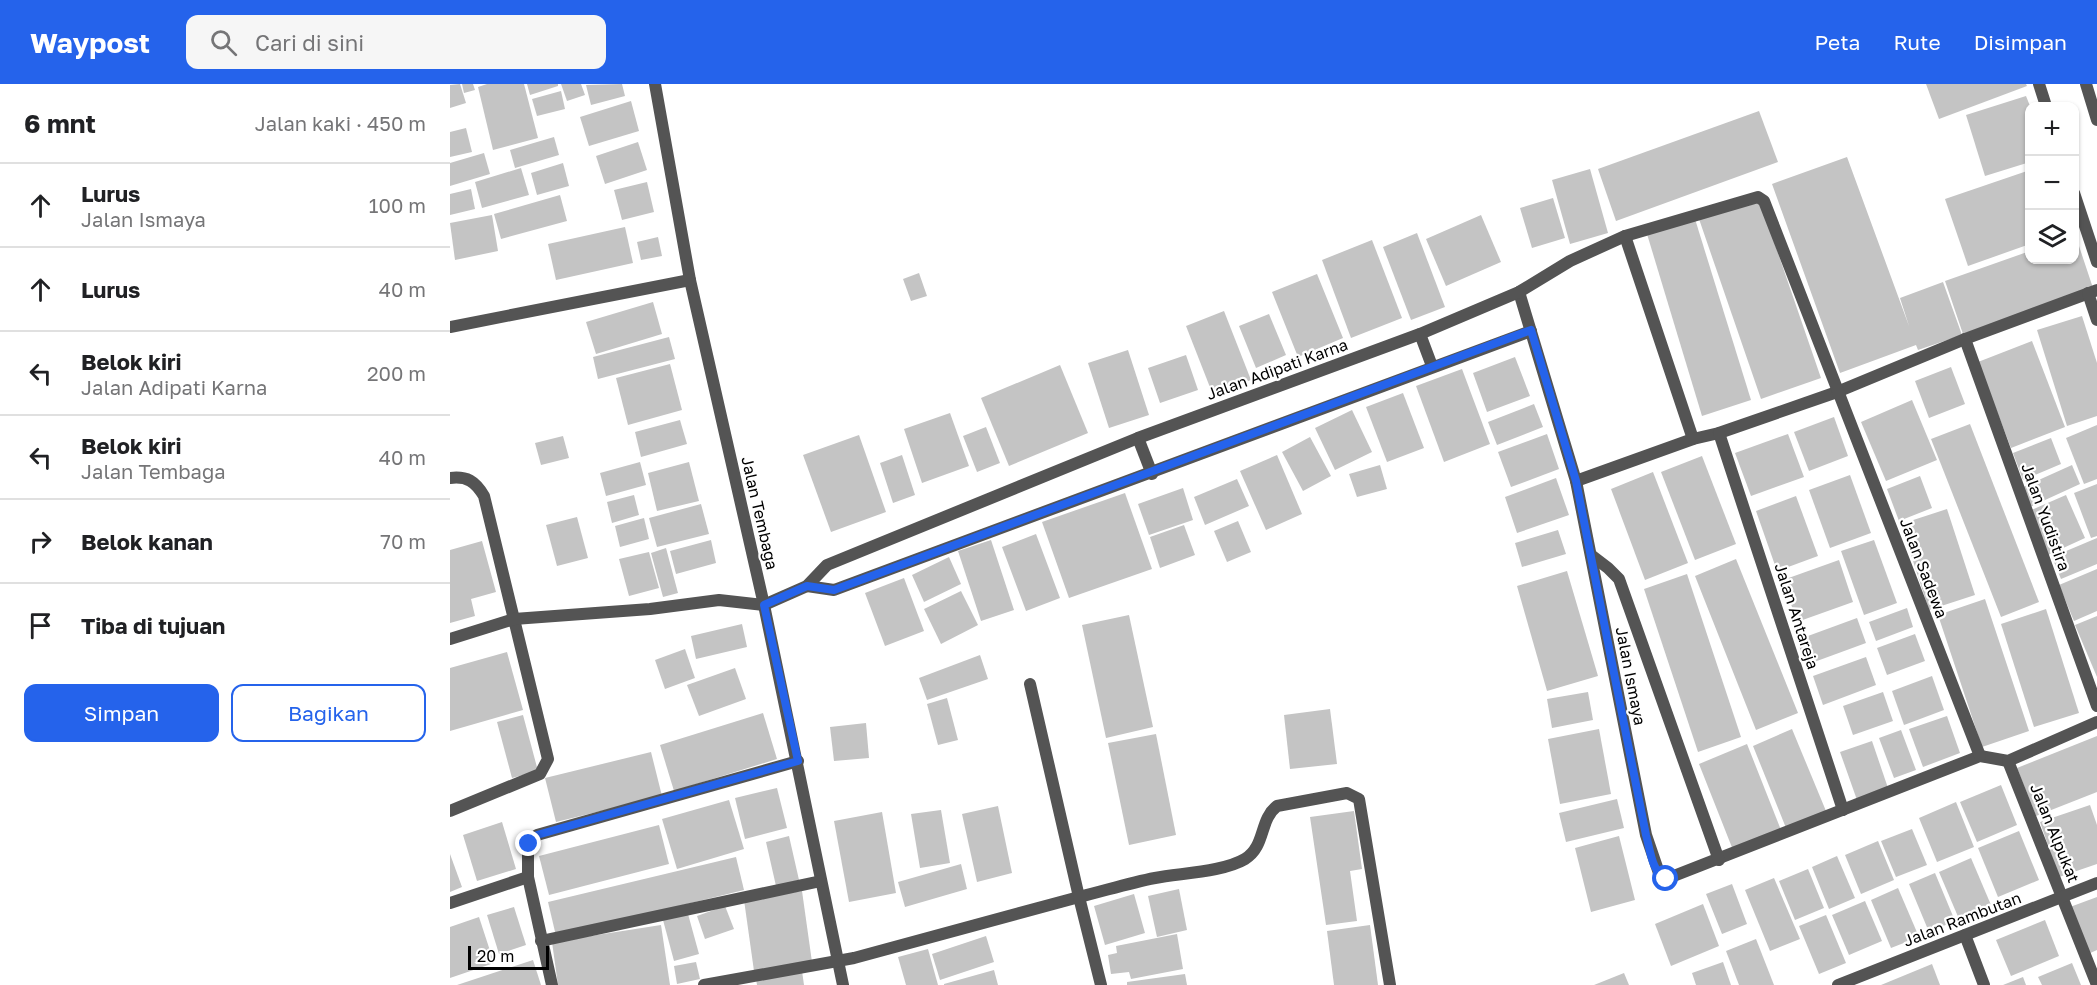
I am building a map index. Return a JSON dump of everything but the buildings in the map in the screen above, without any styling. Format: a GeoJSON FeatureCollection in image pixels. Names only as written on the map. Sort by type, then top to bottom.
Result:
{"type":"FeatureCollection","features":[{"type":"Feature","properties":{"kind":"street","name":"Jalan Tembaga"},"geometry":{"type":"LineString","coordinates":[[655,84],[690,280],[798,761],[820,881],[843,985]]}},
{"type":"Feature","properties":{"kind":"street"},"geometry":{"type":"LineString","coordinates":[[2039,84],[2045,102]]}},
{"type":"Feature","properties":{"kind":"street"},"geometry":{"type":"LineString","coordinates":[[2086,84],[2097,120]]}},
{"type":"Feature","properties":{"kind":"street","name":"Jalan Adipati Karna"},"geometry":{"type":"LineString","coordinates":[[764,605],[803,588],[827,565],[1138,438],[1420,334],[1519,292],[1570,261],[1625,236],[1755,197],[1764,201]]}},
{"type":"Feature","properties":{"kind":"street","name":"Jalan Sadewa"},"geometry":{"type":"LineString","coordinates":[[1764,201],[1980,756]]}},
{"type":"Feature","properties":{"kind":"street"},"geometry":{"type":"LineString","coordinates":[[2079,208],[2097,262]]}},
{"type":"Feature","properties":{"kind":"street"},"geometry":{"type":"LineString","coordinates":[[1625,236],[1693,439]]}},
{"type":"Feature","properties":{"kind":"street"},"geometry":{"type":"LineString","coordinates":[[450,327],[690,280]]}},
{"type":"Feature","properties":{"kind":"street"},"geometry":{"type":"LineString","coordinates":[[1576,481],[1693,439],[1719,433],[1837,392],[1965,339],[2092,291],[2097,320]]}},
{"type":"Feature","properties":{"kind":"street","name":"Jalan Ismaya"},"geometry":{"type":"LineString","coordinates":[[1519,292],[1576,481],[1646,835],[1660,876],[1666,879],[1719,860]]}},
{"type":"Feature","properties":{"kind":"street","name":"Jalan Adipati Karna"},"geometry":{"type":"LineString","coordinates":[[803,588],[834,590],[1152,474],[1531,330]]}},
{"type":"Feature","properties":{"kind":"street"},"geometry":{"type":"LineString","coordinates":[[1420,334],[1432,366]]}},
{"type":"Feature","properties":{"kind":"street","name":"Jalan Yudistira"},"geometry":{"type":"LineString","coordinates":[[1965,339],[2097,706]]}},
{"type":"Feature","properties":{"kind":"street","name":"Jalan Antareja"},"geometry":{"type":"LineString","coordinates":[[1719,433],[1843,810]]}},
{"type":"Feature","properties":{"kind":"street"},"geometry":{"type":"LineString","coordinates":[[1138,438],[1152,474]]}},
{"type":"Feature","properties":{"kind":"street"},"geometry":{"type":"LineString","coordinates":[[450,478],[464,477],[476,483],[484,496],[548,759],[540,774],[450,811]]}},
{"type":"Feature","properties":{"kind":"street"},"geometry":{"type":"LineString","coordinates":[[1591,555],[1618,579],[1719,860],[1980,756],[2008,760],[2097,722]]}},
{"type":"Feature","properties":{"kind":"street"},"geometry":{"type":"LineString","coordinates":[[450,639],[514,619],[650,609],[719,600],[764,605]]}},
{"type":"Feature","properties":{"kind":"street"},"geometry":{"type":"LineString","coordinates":[[1030,684],[1101,985]]}},
{"type":"Feature","properties":{"kind":"street","name":"Jalan Alpukat"},"geometry":{"type":"LineString","coordinates":[[2008,760],[2097,985]]}},
{"type":"Feature","properties":{"kind":"street"},"geometry":{"type":"LineString","coordinates":[[552,985],[528,877],[528,848],[537,835],[798,761]]}},
{"type":"Feature","properties":{"kind":"street"},"geometry":{"type":"LineString","coordinates":[[704,985],[854,958],[1152,879],[1230,866],[1246,858],[1259,844],[1269,812],[1277,806],[1347,793],[1354,794],[1359,799],[1390,985]]}},
{"type":"Feature","properties":{"kind":"street"},"geometry":{"type":"LineString","coordinates":[[450,903],[528,877]]}},
{"type":"Feature","properties":{"kind":"street"},"geometry":{"type":"LineString","coordinates":[[542,941],[820,881]]}},
{"type":"Feature","properties":{"kind":"street","name":"Jalan Rambutan"},"geometry":{"type":"LineString","coordinates":[[1838,985],[1863,980],[1965,935],[2097,883]]}},
{"type":"Feature","properties":{"kind":"street"},"geometry":{"type":"LineString","coordinates":[[1965,935],[1984,985]]}},
{"type":"Feature","properties":{"kind":"route"},"geometry":{"type":"LineString","coordinates":[[529,844],[537,835],[798,761],[764,605],[776,598],[807,586],[834,590],[1152,474],[1531,330],[1576,481],[1646,835],[1656,869],[1660,876],[1666,879]]}}]}
